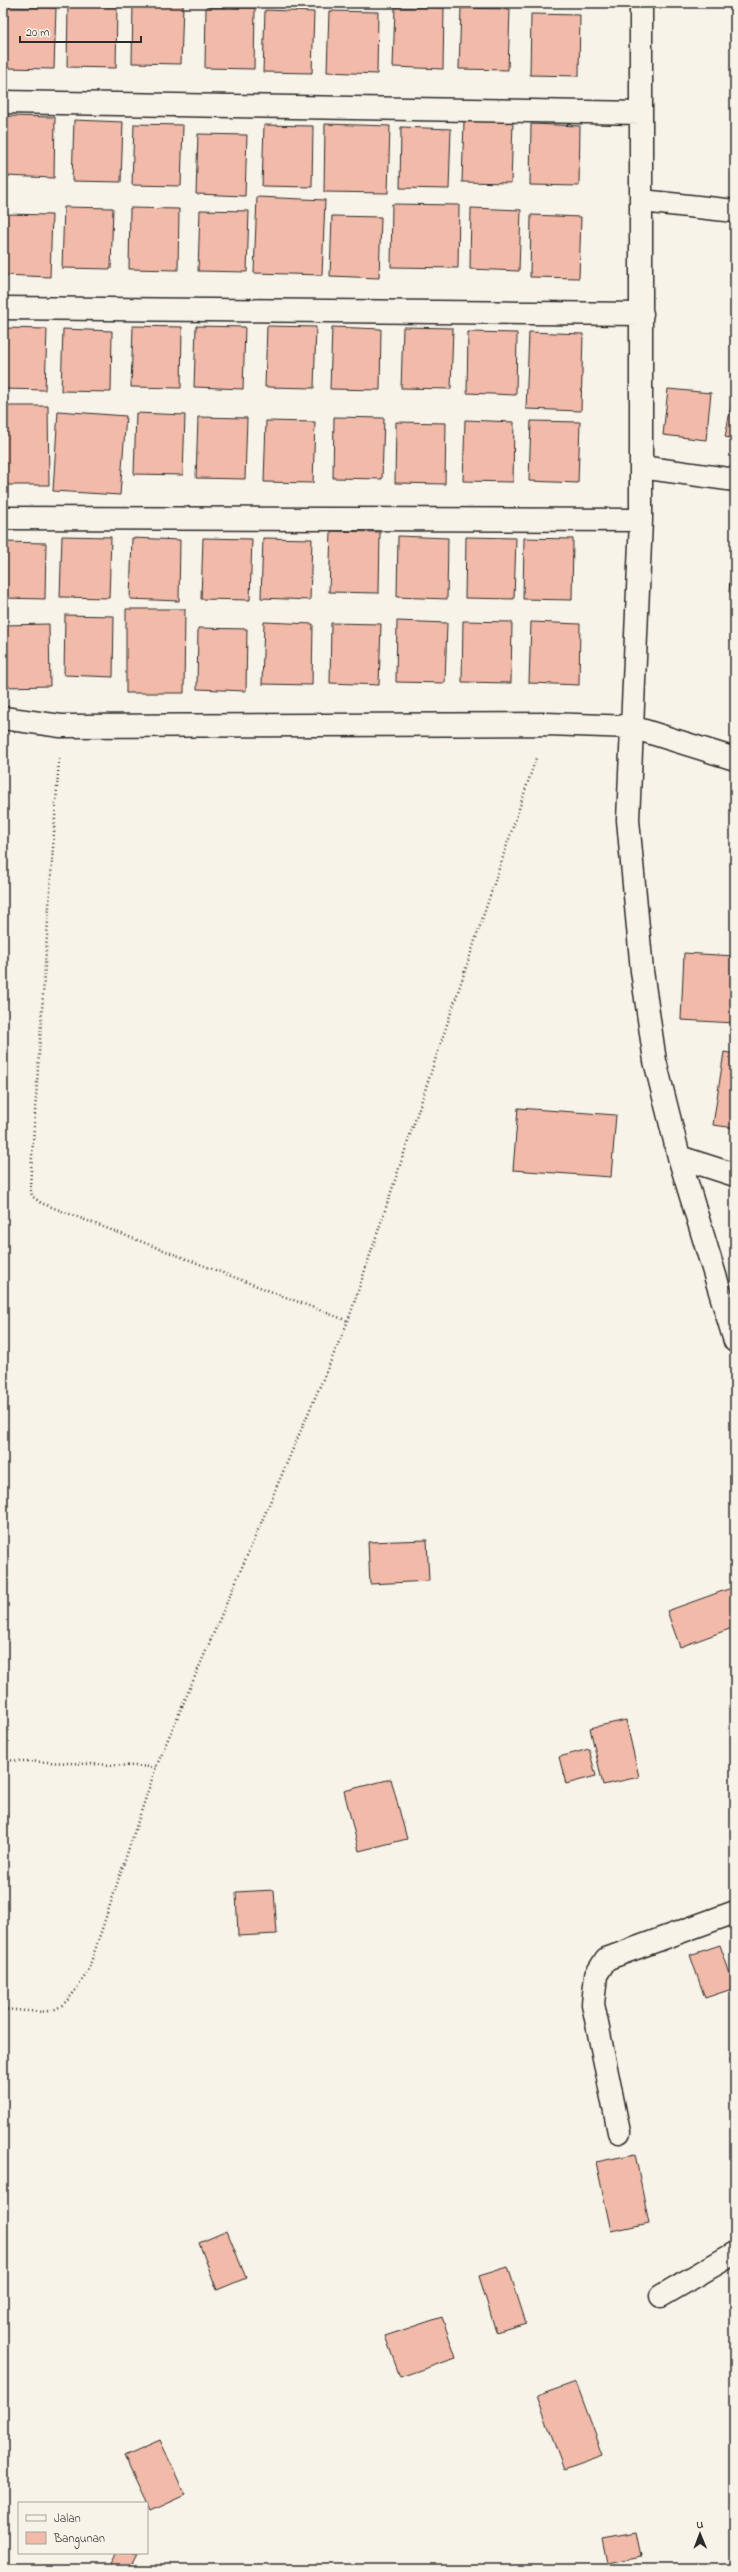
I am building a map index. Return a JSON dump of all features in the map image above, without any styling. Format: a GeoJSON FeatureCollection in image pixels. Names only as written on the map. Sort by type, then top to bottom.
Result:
{"type":"FeatureCollection","features":[{"type":"Feature","properties":{"kind":"street"},"geometry":{"type":"LineString","coordinates":[[641,3],[641,520],[628,820],[642,972],[655,1061],[679,1157],[735,1342]]}},
{"type":"Feature","properties":{"kind":"street"},"geometry":{"type":"LineString","coordinates":[[3,102],[641,112]]}},
{"type":"Feature","properties":{"kind":"street"},"geometry":{"type":"LineString","coordinates":[[642,201],[735,211]]}},
{"type":"Feature","properties":{"kind":"street"},"geometry":{"type":"LineString","coordinates":[[3,308],[642,314]]}},
{"type":"Feature","properties":{"kind":"street"},"geometry":{"type":"LineString","coordinates":[[641,468],[735,480]]}},
{"type":"Feature","properties":{"kind":"street"},"geometry":{"type":"LineString","coordinates":[[3,518],[641,520]]}},
{"type":"Feature","properties":{"kind":"street"},"geometry":{"type":"LineString","coordinates":[[3,718],[61,726],[547,724],[632,727],[735,759]]}},
{"type":"Feature","properties":{"kind":"street"},"geometry":{"type":"LineString","coordinates":[[679,1157],[735,1175]]}},
{"type":"Feature","properties":{"kind":"street"},"geometry":{"type":"LineString","coordinates":[[619,2132],[593,2004],[596,1975],[606,1959],[735,1912]]}},
{"type":"Feature","properties":{"kind":"street"},"geometry":{"type":"LineString","coordinates":[[661,2296],[735,2253]]}},
{"type":"Feature","properties":{"kind":"path"},"geometry":{"type":"LineString","coordinates":[[3,2010],[49,2012],[61,2008],[75,1992],[88,1971],[156,1767],[348,1322],[547,724]]}},
{"type":"Feature","properties":{"kind":"path"},"geometry":{"type":"LineString","coordinates":[[61,726],[30,1186],[32,1196],[41,1203],[348,1322]]}},
{"type":"Feature","properties":{"kind":"path"},"geometry":{"type":"LineString","coordinates":[[3,1760],[156,1767]]}},
{"type":"Feature","properties":{"kind":"building"},"geometry":{"type":"Polygon","coordinates":[[[133,3],[183,4],[181,64],[132,63],[133,3]]]}},
{"type":"Feature","properties":{"kind":"building"},"geometry":{"type":"Polygon","coordinates":[[[68,6],[117,7],[116,68],[67,67],[68,6]]]}},
{"type":"Feature","properties":{"kind":"building"},"geometry":{"type":"Polygon","coordinates":[[[7,7],[56,8],[54,69],[5,68],[7,7]]]}},
{"type":"Feature","properties":{"kind":"building"},"geometry":{"type":"Polygon","coordinates":[[[206,7],[255,8],[254,69],[205,68],[206,7]]]}},
{"type":"Feature","properties":{"kind":"building"},"geometry":{"type":"Polygon","coordinates":[[[395,7],[444,8],[443,69],[393,67],[395,7]]]}},
{"type":"Feature","properties":{"kind":"building"},"geometry":{"type":"Polygon","coordinates":[[[461,8],[510,9],[508,70],[459,69],[461,8]]]}},
{"type":"Feature","properties":{"kind":"building"},"geometry":{"type":"Polygon","coordinates":[[[265,10],[314,12],[312,73],[263,72],[265,10]]]}},
{"type":"Feature","properties":{"kind":"building"},"geometry":{"type":"Polygon","coordinates":[[[329,11],[378,12],[377,74],[327,72],[329,11]]]}},
{"type":"Feature","properties":{"kind":"building"},"geometry":{"type":"Polygon","coordinates":[[[531,14],[580,15],[579,76],[530,75],[531,14]]]}},
{"type":"Feature","properties":{"kind":"building"},"geometry":{"type":"Polygon","coordinates":[[[6,116],[55,117],[54,178],[5,176],[6,116]]]}},
{"type":"Feature","properties":{"kind":"building"},"geometry":{"type":"Polygon","coordinates":[[[74,120],[123,122],[121,182],[72,181],[74,120]]]}},
{"type":"Feature","properties":{"kind":"building"},"geometry":{"type":"Polygon","coordinates":[[[464,121],[513,122],[511,183],[462,182],[464,121]]]}},
{"type":"Feature","properties":{"kind":"building"},"geometry":{"type":"Polygon","coordinates":[[[134,124],[183,125],[181,186],[132,185],[134,124]]]}},
{"type":"Feature","properties":{"kind":"building"},"geometry":{"type":"Polygon","coordinates":[[[325,124],[390,126],[388,193],[324,192],[325,124]]]}},
{"type":"Feature","properties":{"kind":"building"},"geometry":{"type":"Polygon","coordinates":[[[531,124],[580,126],[579,186],[530,185],[531,124]]]}},
{"type":"Feature","properties":{"kind":"building"},"geometry":{"type":"Polygon","coordinates":[[[264,125],[313,126],[312,187],[262,186],[264,125]]]}},
{"type":"Feature","properties":{"kind":"building"},"geometry":{"type":"Polygon","coordinates":[[[401,127],[451,129],[449,189],[400,188],[401,127]]]}},
{"type":"Feature","properties":{"kind":"building"},"geometry":{"type":"Polygon","coordinates":[[[198,134],[247,135],[245,196],[196,194],[198,134]]]}},
{"type":"Feature","properties":{"kind":"building"},"geometry":{"type":"Polygon","coordinates":[[[257,197],[325,200],[322,275],[254,273],[257,197]]]}},
{"type":"Feature","properties":{"kind":"building"},"geometry":{"type":"Polygon","coordinates":[[[392,204],[459,205],[458,268],[391,267],[392,204]]]}},
{"type":"Feature","properties":{"kind":"building"},"geometry":{"type":"Polygon","coordinates":[[[64,207],[113,208],[111,269],[62,268],[64,207]]]}},
{"type":"Feature","properties":{"kind":"building"},"geometry":{"type":"Polygon","coordinates":[[[130,208],[179,209],[178,270],[129,269],[130,208]]]}},
{"type":"Feature","properties":{"kind":"building"},"geometry":{"type":"Polygon","coordinates":[[[471,208],[521,210],[519,271],[470,269],[471,208]]]}},
{"type":"Feature","properties":{"kind":"building"},"geometry":{"type":"Polygon","coordinates":[[[200,210],[249,211],[247,272],[198,271],[200,210]]]}},
{"type":"Feature","properties":{"kind":"building"},"geometry":{"type":"Polygon","coordinates":[[[3,214],[52,215],[50,277],[3,275],[3,214]]]}},
{"type":"Feature","properties":{"kind":"building"},"geometry":{"type":"Polygon","coordinates":[[[531,215],[581,217],[579,278],[530,277],[531,215]]]}},
{"type":"Feature","properties":{"kind":"building"},"geometry":{"type":"Polygon","coordinates":[[[332,216],[381,217],[379,278],[330,276],[332,216]]]}},
{"type":"Feature","properties":{"kind":"building"},"geometry":{"type":"Polygon","coordinates":[[[133,326],[182,327],[181,388],[131,387],[133,326]]]}},
{"type":"Feature","properties":{"kind":"building"},"geometry":{"type":"Polygon","coordinates":[[[196,326],[245,327],[243,389],[194,387],[196,326]]]}},
{"type":"Feature","properties":{"kind":"building"},"geometry":{"type":"Polygon","coordinates":[[[267,326],[316,327],[314,388],[265,387],[267,326]]]}},
{"type":"Feature","properties":{"kind":"building"},"geometry":{"type":"Polygon","coordinates":[[[332,327],[381,329],[380,390],[330,389],[332,327]]]}},
{"type":"Feature","properties":{"kind":"building"},"geometry":{"type":"Polygon","coordinates":[[[403,327],[453,328],[451,389],[401,388],[403,327]]]}},
{"type":"Feature","properties":{"kind":"building"},"geometry":{"type":"Polygon","coordinates":[[[3,328],[47,329],[45,390],[3,389],[3,328]]]}},
{"type":"Feature","properties":{"kind":"building"},"geometry":{"type":"Polygon","coordinates":[[[63,329],[112,331],[111,392],[61,391],[63,329]]]}},
{"type":"Feature","properties":{"kind":"building"},"geometry":{"type":"Polygon","coordinates":[[[468,332],[517,333],[516,395],[467,393],[468,332]]]}},
{"type":"Feature","properties":{"kind":"building"},"geometry":{"type":"Polygon","coordinates":[[[529,332],[583,334],[581,411],[526,409],[529,332]]]}},
{"type":"Feature","properties":{"kind":"building"},"geometry":{"type":"Polygon","coordinates":[[[668,389],[711,393],[706,440],[663,435],[668,389]]]}},
{"type":"Feature","properties":{"kind":"building"},"geometry":{"type":"Polygon","coordinates":[[[734,390],[735,391],[735,439],[725,437],[734,390]]]}},
{"type":"Feature","properties":{"kind":"building"},"geometry":{"type":"Polygon","coordinates":[[[3,406],[48,406],[49,485],[3,485],[3,406]]]}},
{"type":"Feature","properties":{"kind":"building"},"geometry":{"type":"Polygon","coordinates":[[[58,411],[126,416],[120,495],[53,491],[58,411]]]}},
{"type":"Feature","properties":{"kind":"building"},"geometry":{"type":"Polygon","coordinates":[[[136,413],[185,415],[183,475],[134,474],[136,413]]]}},
{"type":"Feature","properties":{"kind":"building"},"geometry":{"type":"Polygon","coordinates":[[[198,417],[247,418],[245,479],[196,478],[198,417]]]}},
{"type":"Feature","properties":{"kind":"building"},"geometry":{"type":"Polygon","coordinates":[[[334,417],[384,418],[382,479],[333,478],[334,417]]]}},
{"type":"Feature","properties":{"kind":"building"},"geometry":{"type":"Polygon","coordinates":[[[465,420],[514,422],[513,482],[463,481],[465,420]]]}},
{"type":"Feature","properties":{"kind":"building"},"geometry":{"type":"Polygon","coordinates":[[[266,421],[315,422],[313,483],[264,482],[266,421]]]}},
{"type":"Feature","properties":{"kind":"building"},"geometry":{"type":"Polygon","coordinates":[[[531,421],[580,422],[578,483],[529,481],[531,421]]]}},
{"type":"Feature","properties":{"kind":"building"},"geometry":{"type":"Polygon","coordinates":[[[396,422],[446,423],[445,484],[395,483],[396,422]]]}},
{"type":"Feature","properties":{"kind":"building"},"geometry":{"type":"Polygon","coordinates":[[[735,526],[735,592],[729,592],[735,526]]]}},
{"type":"Feature","properties":{"kind":"building"},"geometry":{"type":"Polygon","coordinates":[[[331,531],[380,532],[379,593],[329,592],[331,531]]]}},
{"type":"Feature","properties":{"kind":"building"},"geometry":{"type":"Polygon","coordinates":[[[62,536],[111,537],[109,598],[60,597],[62,536]]]}},
{"type":"Feature","properties":{"kind":"building"},"geometry":{"type":"Polygon","coordinates":[[[398,536],[448,538],[447,599],[397,597],[398,536]]]}},
{"type":"Feature","properties":{"kind":"building"},"geometry":{"type":"Polygon","coordinates":[[[466,537],[516,538],[514,599],[465,598],[466,537]]]}},
{"type":"Feature","properties":{"kind":"building"},"geometry":{"type":"Polygon","coordinates":[[[132,538],[180,540],[179,601],[130,599],[132,538]]]}},
{"type":"Feature","properties":{"kind":"building"},"geometry":{"type":"Polygon","coordinates":[[[203,538],[252,539],[250,600],[201,599],[203,538]]]}},
{"type":"Feature","properties":{"kind":"building"},"geometry":{"type":"Polygon","coordinates":[[[263,538],[312,539],[310,600],[261,598],[263,538]]]}},
{"type":"Feature","properties":{"kind":"building"},"geometry":{"type":"Polygon","coordinates":[[[524,538],[573,539],[572,600],[523,599],[524,538]]]}},
{"type":"Feature","properties":{"kind":"building"},"geometry":{"type":"Polygon","coordinates":[[[3,542],[46,543],[45,599],[3,598],[3,542]]]}},
{"type":"Feature","properties":{"kind":"building"},"geometry":{"type":"Polygon","coordinates":[[[126,609],[185,609],[184,693],[126,693],[126,609]]]}},
{"type":"Feature","properties":{"kind":"building"},"geometry":{"type":"Polygon","coordinates":[[[65,615],[114,616],[113,677],[64,675],[65,615]]]}},
{"type":"Feature","properties":{"kind":"building"},"geometry":{"type":"Polygon","coordinates":[[[397,621],[447,623],[445,683],[396,682],[397,621]]]}},
{"type":"Feature","properties":{"kind":"building"},"geometry":{"type":"Polygon","coordinates":[[[463,621],[512,622],[511,683],[462,682],[463,621]]]}},
{"type":"Feature","properties":{"kind":"building"},"geometry":{"type":"Polygon","coordinates":[[[264,622],[313,624],[312,685],[262,684],[264,622]]]}},
{"type":"Feature","properties":{"kind":"building"},"geometry":{"type":"Polygon","coordinates":[[[531,622],[580,624],[579,685],[529,683],[531,622]]]}},
{"type":"Feature","properties":{"kind":"building"},"geometry":{"type":"Polygon","coordinates":[[[331,623],[381,624],[379,685],[330,683],[331,623]]]}},
{"type":"Feature","properties":{"kind":"building"},"geometry":{"type":"Polygon","coordinates":[[[49,624],[50,686],[3,687],[3,625],[49,624]]]}},
{"type":"Feature","properties":{"kind":"building"},"geometry":{"type":"Polygon","coordinates":[[[198,628],[247,629],[246,691],[197,689],[198,628]]]}},
{"type":"Feature","properties":{"kind":"building"},"geometry":{"type":"Polygon","coordinates":[[[684,953],[735,956],[735,1023],[681,1020],[684,953]]]}},
{"type":"Feature","properties":{"kind":"building"},"geometry":{"type":"Polygon","coordinates":[[[724,1052],[735,1054],[735,1128],[713,1125],[724,1052]]]}},
{"type":"Feature","properties":{"kind":"building"},"geometry":{"type":"Polygon","coordinates":[[[518,1108],[616,1115],[611,1177],[513,1170],[518,1108]]]}},
{"type":"Feature","properties":{"kind":"building"},"geometry":{"type":"Polygon","coordinates":[[[427,1540],[429,1581],[370,1584],[368,1542],[427,1540]]]}},
{"type":"Feature","properties":{"kind":"building"},"geometry":{"type":"Polygon","coordinates":[[[734,1587],[735,1627],[680,1647],[667,1611],[734,1587]]]}},
{"type":"Feature","properties":{"kind":"building"},"geometry":{"type":"Polygon","coordinates":[[[626,1720],[639,1777],[603,1785],[590,1728],[626,1720]]]}},
{"type":"Feature","properties":{"kind":"building"},"geometry":{"type":"Polygon","coordinates":[[[589,1749],[596,1776],[566,1784],[559,1757],[589,1749]]]}},
{"type":"Feature","properties":{"kind":"building"},"geometry":{"type":"Polygon","coordinates":[[[391,1779],[407,1839],[359,1851],[344,1791],[391,1779]]]}},
{"type":"Feature","properties":{"kind":"building"},"geometry":{"type":"Polygon","coordinates":[[[274,1890],[277,1934],[238,1936],[236,1892],[274,1890]]]}},
{"type":"Feature","properties":{"kind":"building"},"geometry":{"type":"Polygon","coordinates":[[[720,1945],[735,1988],[705,1998],[690,1955],[720,1945]]]}},
{"type":"Feature","properties":{"kind":"building"},"geometry":{"type":"Polygon","coordinates":[[[735,2058],[735,2076],[730,2059],[735,2058]]]}},
{"type":"Feature","properties":{"kind":"building"},"geometry":{"type":"Polygon","coordinates":[[[635,2154],[649,2223],[611,2231],[596,2162],[635,2154]]]}},
{"type":"Feature","properties":{"kind":"building"},"geometry":{"type":"Polygon","coordinates":[[[227,2231],[246,2278],[217,2290],[199,2243],[227,2231]]]}},
{"type":"Feature","properties":{"kind":"building"},"geometry":{"type":"Polygon","coordinates":[[[508,2267],[526,2323],[496,2332],[479,2276],[508,2267]]]}},
{"type":"Feature","properties":{"kind":"building"},"geometry":{"type":"Polygon","coordinates":[[[442,2317],[456,2358],[400,2377],[385,2336],[442,2317]]]}},
{"type":"Feature","properties":{"kind":"building"},"geometry":{"type":"Polygon","coordinates":[[[576,2382],[603,2455],[564,2469],[537,2396],[576,2382]]]}},
{"type":"Feature","properties":{"kind":"building"},"geometry":{"type":"Polygon","coordinates":[[[160,2440],[185,2495],[150,2511],[148,2502],[146,2502],[124,2456],[160,2440]]]}},
{"type":"Feature","properties":{"kind":"building"},"geometry":{"type":"Polygon","coordinates":[[[636,2532],[641,2556],[608,2563],[603,2538],[636,2532]]]}},
{"type":"Feature","properties":{"kind":"building"},"geometry":{"type":"Polygon","coordinates":[[[115,2554],[138,2554],[130,2569],[107,2569],[115,2554]]]}}]}
